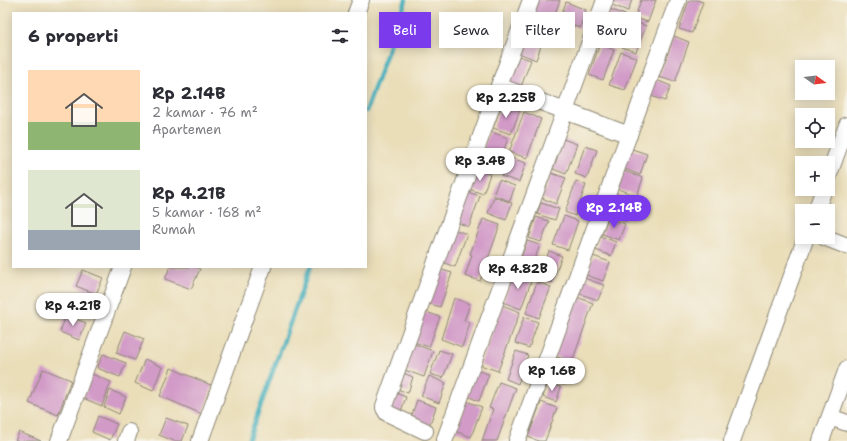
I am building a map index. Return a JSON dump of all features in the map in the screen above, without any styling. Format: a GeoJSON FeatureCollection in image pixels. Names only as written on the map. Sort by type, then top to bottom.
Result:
{"type":"FeatureCollection","features":[{"type":"Feature","properties":{"kind":"street"},"geometry":{"type":"LineString","coordinates":[[356,12],[361,0]]}},
{"type":"Feature","properties":{"kind":"street"},"geometry":{"type":"LineString","coordinates":[[531,0],[384,406],[387,413],[423,436],[448,440],[605,0]]}},
{"type":"Feature","properties":{"kind":"street"},"geometry":{"type":"LineString","coordinates":[[517,441],[678,0]]}},
{"type":"Feature","properties":{"kind":"street"},"geometry":{"type":"LineString","coordinates":[[499,86],[629,135]]}},
{"type":"Feature","properties":{"kind":"street"},"geometry":{"type":"LineString","coordinates":[[835,158],[847,125]]}},
{"type":"Feature","properties":{"kind":"street"},"geometry":{"type":"LineString","coordinates":[[835,241],[847,246]]}},
{"type":"Feature","properties":{"kind":"street"},"geometry":{"type":"LineString","coordinates":[[732,441],[803,244]]}},
{"type":"Feature","properties":{"kind":"street"},"geometry":{"type":"LineString","coordinates":[[59,441],[123,268]]}},
{"type":"Feature","properties":{"kind":"street"},"geometry":{"type":"LineString","coordinates":[[200,441],[263,268]]}},
{"type":"Feature","properties":{"kind":"street"},"geometry":{"type":"LineString","coordinates":[[821,441],[847,369]]}},
{"type":"Feature","properties":{"kind":"street"},"geometry":{"type":"LineString","coordinates":[[830,417],[847,423]]}},
{"type":"Feature","properties":{"kind":"building"},"geometry":{"type":"Polygon","coordinates":[[[533,0],[560,0],[555,12],[530,12],[533,0]]]}},
{"type":"Feature","properties":{"kind":"building"},"geometry":{"type":"Polygon","coordinates":[[[613,0],[632,0],[628,11],[612,5],[613,0]]]}},
{"type":"Feature","properties":{"kind":"building"},"geometry":{"type":"Polygon","coordinates":[[[641,0],[656,0],[648,22],[641,20],[641,12],[637,12],[641,0]]]}},
{"type":"Feature","properties":{"kind":"building"},"geometry":{"type":"Polygon","coordinates":[[[689,0],[703,2],[692,33],[679,29],[689,0]]]}},
{"type":"Feature","properties":{"kind":"building"},"geometry":{"type":"Polygon","coordinates":[[[566,2],[586,10],[585,12],[583,12],[583,19],[580,28],[575,26],[575,12],[562,12],[566,2]]]}},
{"type":"Feature","properties":{"kind":"building"},"geometry":{"type":"Polygon","coordinates":[[[610,9],[618,12],[609,12],[610,9]]]}},
{"type":"Feature","properties":{"kind":"building"},"geometry":{"type":"Polygon","coordinates":[[[641,24],[646,26],[641,39],[641,24]]]}},
{"type":"Feature","properties":{"kind":"building"},"geometry":{"type":"Polygon","coordinates":[[[674,36],[689,42],[675,82],[659,77],[674,36]]]}},
{"type":"Feature","properties":{"kind":"building"},"geometry":{"type":"Polygon","coordinates":[[[517,48],[540,48],[536,60],[516,52],[517,48]]]}},
{"type":"Feature","properties":{"kind":"building"},"geometry":{"type":"Polygon","coordinates":[[[599,48],[609,48],[614,50],[603,80],[589,75],[599,48]]]}},
{"type":"Feature","properties":{"kind":"building"},"geometry":{"type":"Polygon","coordinates":[[[625,48],[638,48],[636,52],[625,48]]]}},
{"type":"Feature","properties":{"kind":"building"},"geometry":{"type":"Polygon","coordinates":[[[621,52],[637,58],[625,90],[609,85],[621,52]]]}},
{"type":"Feature","properties":{"kind":"building"},"geometry":{"type":"Polygon","coordinates":[[[515,55],[531,60],[519,92],[504,86],[515,55]]]}},
{"type":"Feature","properties":{"kind":"building"},"geometry":{"type":"Polygon","coordinates":[[[654,79],[671,86],[665,101],[648,95],[654,79]]]}},
{"type":"Feature","properties":{"kind":"building"},"geometry":{"type":"Polygon","coordinates":[[[502,104],[520,110],[511,134],[493,128],[502,104]]]}},
{"type":"Feature","properties":{"kind":"building"},"geometry":{"type":"Polygon","coordinates":[[[524,112],[541,119],[527,158],[509,152],[524,112]]]}},
{"type":"Feature","properties":{"kind":"building"},"geometry":{"type":"Polygon","coordinates":[[[489,131],[508,138],[502,156],[483,149],[489,131]]]}},
{"type":"Feature","properties":{"kind":"building"},"geometry":{"type":"Polygon","coordinates":[[[563,139],[577,144],[566,174],[553,169],[563,139]]]}},
{"type":"Feature","properties":{"kind":"building"},"geometry":{"type":"Polygon","coordinates":[[[585,146],[597,150],[587,178],[575,174],[585,146]]]}},
{"type":"Feature","properties":{"kind":"building"},"geometry":{"type":"Polygon","coordinates":[[[629,148],[647,154],[640,175],[622,168],[629,148]]]}},
{"type":"Feature","properties":{"kind":"building"},"geometry":{"type":"Polygon","coordinates":[[[483,151],[496,156],[491,171],[478,166],[483,151]]]}},
{"type":"Feature","properties":{"kind":"building"},"geometry":{"type":"Polygon","coordinates":[[[508,157],[526,163],[519,182],[501,176],[508,157]]]}},
{"type":"Feature","properties":{"kind":"building"},"geometry":{"type":"Polygon","coordinates":[[[477,169],[490,174],[483,194],[469,189],[477,169]]]}},
{"type":"Feature","properties":{"kind":"building"},"geometry":{"type":"Polygon","coordinates":[[[624,171],[643,178],[637,196],[618,189],[624,171]]]}},
{"type":"Feature","properties":{"kind":"building"},"geometry":{"type":"Polygon","coordinates":[[[551,173],[566,178],[556,204],[542,198],[551,173]]]}},
{"type":"Feature","properties":{"kind":"building"},"geometry":{"type":"Polygon","coordinates":[[[499,180],[515,186],[510,201],[493,195],[499,180]]]}},
{"type":"Feature","properties":{"kind":"building"},"geometry":{"type":"Polygon","coordinates":[[[576,181],[586,185],[575,216],[565,212],[576,181]]]}},
{"type":"Feature","properties":{"kind":"building"},"geometry":{"type":"Polygon","coordinates":[[[467,192],[480,196],[469,227],[456,222],[467,192]]]}},
{"type":"Feature","properties":{"kind":"building"},"geometry":{"type":"Polygon","coordinates":[[[615,194],[632,201],[625,221],[608,214],[615,194]]]}},
{"type":"Feature","properties":{"kind":"building"},"geometry":{"type":"Polygon","coordinates":[[[494,197],[512,203],[506,220],[488,213],[494,197]]]}},
{"type":"Feature","properties":{"kind":"building"},"geometry":{"type":"Polygon","coordinates":[[[541,203],[559,209],[555,220],[537,214],[541,203]]]}},
{"type":"Feature","properties":{"kind":"building"},"geometry":{"type":"Polygon","coordinates":[[[564,216],[578,221],[568,250],[553,245],[564,216]]]}},
{"type":"Feature","properties":{"kind":"building"},"geometry":{"type":"Polygon","coordinates":[[[536,217],[549,221],[541,242],[529,238],[536,217]]]}},
{"type":"Feature","properties":{"kind":"building"},"geometry":{"type":"Polygon","coordinates":[[[608,218],[625,224],[619,240],[602,234],[608,218]]]}},
{"type":"Feature","properties":{"kind":"building"},"geometry":{"type":"Polygon","coordinates":[[[483,219],[500,225],[480,281],[465,276],[472,255],[470,254],[483,219]]]}},
{"type":"Feature","properties":{"kind":"building"},"geometry":{"type":"Polygon","coordinates":[[[453,229],[467,234],[455,267],[442,262],[453,229]]]}},
{"type":"Feature","properties":{"kind":"building"},"geometry":{"type":"Polygon","coordinates":[[[600,236],[616,242],[611,256],[596,250],[600,236]]]}},
{"type":"Feature","properties":{"kind":"building"},"geometry":{"type":"Polygon","coordinates":[[[527,241],[540,245],[530,273],[517,268],[527,241]]]}},
{"type":"Feature","properties":{"kind":"building"},"geometry":{"type":"Polygon","coordinates":[[[549,251],[562,256],[552,283],[539,279],[549,251]]]}},
{"type":"Feature","properties":{"kind":"building"},"geometry":{"type":"Polygon","coordinates":[[[593,256],[610,262],[603,281],[586,275],[593,256]]]}},
{"type":"Feature","properties":{"kind":"building"},"geometry":{"type":"Polygon","coordinates":[[[170,268],[200,269],[191,289],[165,279],[170,268]]]}},
{"type":"Feature","properties":{"kind":"building"},"geometry":{"type":"Polygon","coordinates":[[[439,269],[452,273],[440,307],[427,303],[439,269]]]}},
{"type":"Feature","properties":{"kind":"building"},"geometry":{"type":"Polygon","coordinates":[[[83,270],[103,278],[96,294],[76,286],[83,270]]]}},
{"type":"Feature","properties":{"kind":"building"},"geometry":{"type":"Polygon","coordinates":[[[514,272],[532,279],[521,309],[503,302],[514,272]]]}},
{"type":"Feature","properties":{"kind":"building"},"geometry":{"type":"Polygon","coordinates":[[[584,278],[604,285],[598,300],[578,293],[584,278]]]}},
{"type":"Feature","properties":{"kind":"building"},"geometry":{"type":"Polygon","coordinates":[[[537,282],[551,287],[539,318],[526,313],[537,282]]]}},
{"type":"Feature","properties":{"kind":"building"},"geometry":{"type":"Polygon","coordinates":[[[574,296],[593,303],[572,362],[554,356],[574,296]]]}},
{"type":"Feature","properties":{"kind":"building"},"geometry":{"type":"Polygon","coordinates":[[[454,298],[470,304],[464,321],[470,323],[462,347],[441,339],[454,298]]]}},
{"type":"Feature","properties":{"kind":"building"},"geometry":{"type":"Polygon","coordinates":[[[502,305],[520,312],[498,371],[480,365],[502,305]]]}},
{"type":"Feature","properties":{"kind":"building"},"geometry":{"type":"Polygon","coordinates":[[[421,310],[440,317],[429,347],[411,341],[421,310]]]}},
{"type":"Feature","properties":{"kind":"building"},"geometry":{"type":"Polygon","coordinates":[[[66,315],[86,323],[79,340],[60,332],[66,315]]]}},
{"type":"Feature","properties":{"kind":"building"},"geometry":{"type":"Polygon","coordinates":[[[524,317],[538,322],[529,348],[515,343],[524,317]]]}},
{"type":"Feature","properties":{"kind":"building"},"geometry":{"type":"Polygon","coordinates":[[[125,331],[144,339],[135,360],[116,353],[125,331]]]}},
{"type":"Feature","properties":{"kind":"building"},"geometry":{"type":"Polygon","coordinates":[[[412,343],[433,351],[424,377],[402,369],[412,343]]]}},
{"type":"Feature","properties":{"kind":"building"},"geometry":{"type":"Polygon","coordinates":[[[439,350],[452,354],[443,378],[430,374],[439,350]]]}},
{"type":"Feature","properties":{"kind":"building"},"geometry":{"type":"Polygon","coordinates":[[[516,351],[528,355],[518,384],[506,379],[516,351]]]}},
{"type":"Feature","properties":{"kind":"building"},"geometry":{"type":"Polygon","coordinates":[[[103,354],[126,363],[120,377],[97,368],[103,354]]]}},
{"type":"Feature","properties":{"kind":"building"},"geometry":{"type":"Polygon","coordinates":[[[145,359],[162,367],[153,391],[135,383],[145,359]]]}},
{"type":"Feature","properties":{"kind":"building"},"geometry":{"type":"Polygon","coordinates":[[[553,361],[571,367],[564,385],[547,379],[553,361]]]}},
{"type":"Feature","properties":{"kind":"building"},"geometry":{"type":"Polygon","coordinates":[[[171,368],[213,386],[202,414],[160,396],[171,368]]]}},
{"type":"Feature","properties":{"kind":"building"},"geometry":{"type":"Polygon","coordinates":[[[43,369],[71,380],[58,415],[29,403],[43,369]]]}},
{"type":"Feature","properties":{"kind":"building"},"geometry":{"type":"Polygon","coordinates":[[[476,370],[489,374],[479,401],[467,396],[476,370]]]}},
{"type":"Feature","properties":{"kind":"building"},"geometry":{"type":"Polygon","coordinates":[[[401,372],[413,377],[408,393],[395,388],[401,372]]]}},
{"type":"Feature","properties":{"kind":"building"},"geometry":{"type":"Polygon","coordinates":[[[92,374],[111,382],[102,406],[83,398],[92,374]]]}},
{"type":"Feature","properties":{"kind":"building"},"geometry":{"type":"Polygon","coordinates":[[[429,376],[446,383],[439,403],[421,396],[429,376]]]}},
{"type":"Feature","properties":{"kind":"building"},"geometry":{"type":"Polygon","coordinates":[[[499,382],[516,388],[497,441],[482,441],[493,409],[489,408],[499,382]]]}},
{"type":"Feature","properties":{"kind":"building"},"geometry":{"type":"Polygon","coordinates":[[[548,383],[561,387],[556,402],[543,397],[548,383]]]}},
{"type":"Feature","properties":{"kind":"building"},"geometry":{"type":"Polygon","coordinates":[[[110,390],[126,397],[119,414],[104,407],[110,390]]]}},
{"type":"Feature","properties":{"kind":"building"},"geometry":{"type":"Polygon","coordinates":[[[393,392],[406,397],[400,414],[387,409],[393,392]]]}},
{"type":"Feature","properties":{"kind":"building"},"geometry":{"type":"Polygon","coordinates":[[[417,400],[436,407],[429,427],[410,420],[417,400]]]}},
{"type":"Feature","properties":{"kind":"building"},"geometry":{"type":"Polygon","coordinates":[[[466,401],[482,407],[471,437],[455,431],[466,401]]]}},
{"type":"Feature","properties":{"kind":"building"},"geometry":{"type":"Polygon","coordinates":[[[541,402],[557,408],[545,441],[539,441],[528,437],[541,402]]]}},
{"type":"Feature","properties":{"kind":"building"},"geometry":{"type":"Polygon","coordinates":[[[98,416],[117,424],[110,440],[92,432],[98,416]]]}},
{"type":"Feature","properties":{"kind":"building"},"geometry":{"type":"Polygon","coordinates":[[[166,418],[188,426],[182,441],[174,441],[159,435],[166,418]]]}},
{"type":"Feature","properties":{"kind":"building"},"geometry":{"type":"Polygon","coordinates":[[[19,432],[41,441],[15,441],[19,432]]]}},
{"type":"Feature","properties":{"kind":"waterway"},"geometry":{"type":"LineString","coordinates":[[367,108],[406,0]]}},
{"type":"Feature","properties":{"kind":"waterway"},"geometry":{"type":"LineString","coordinates":[[248,441],[310,268]]}}]}
